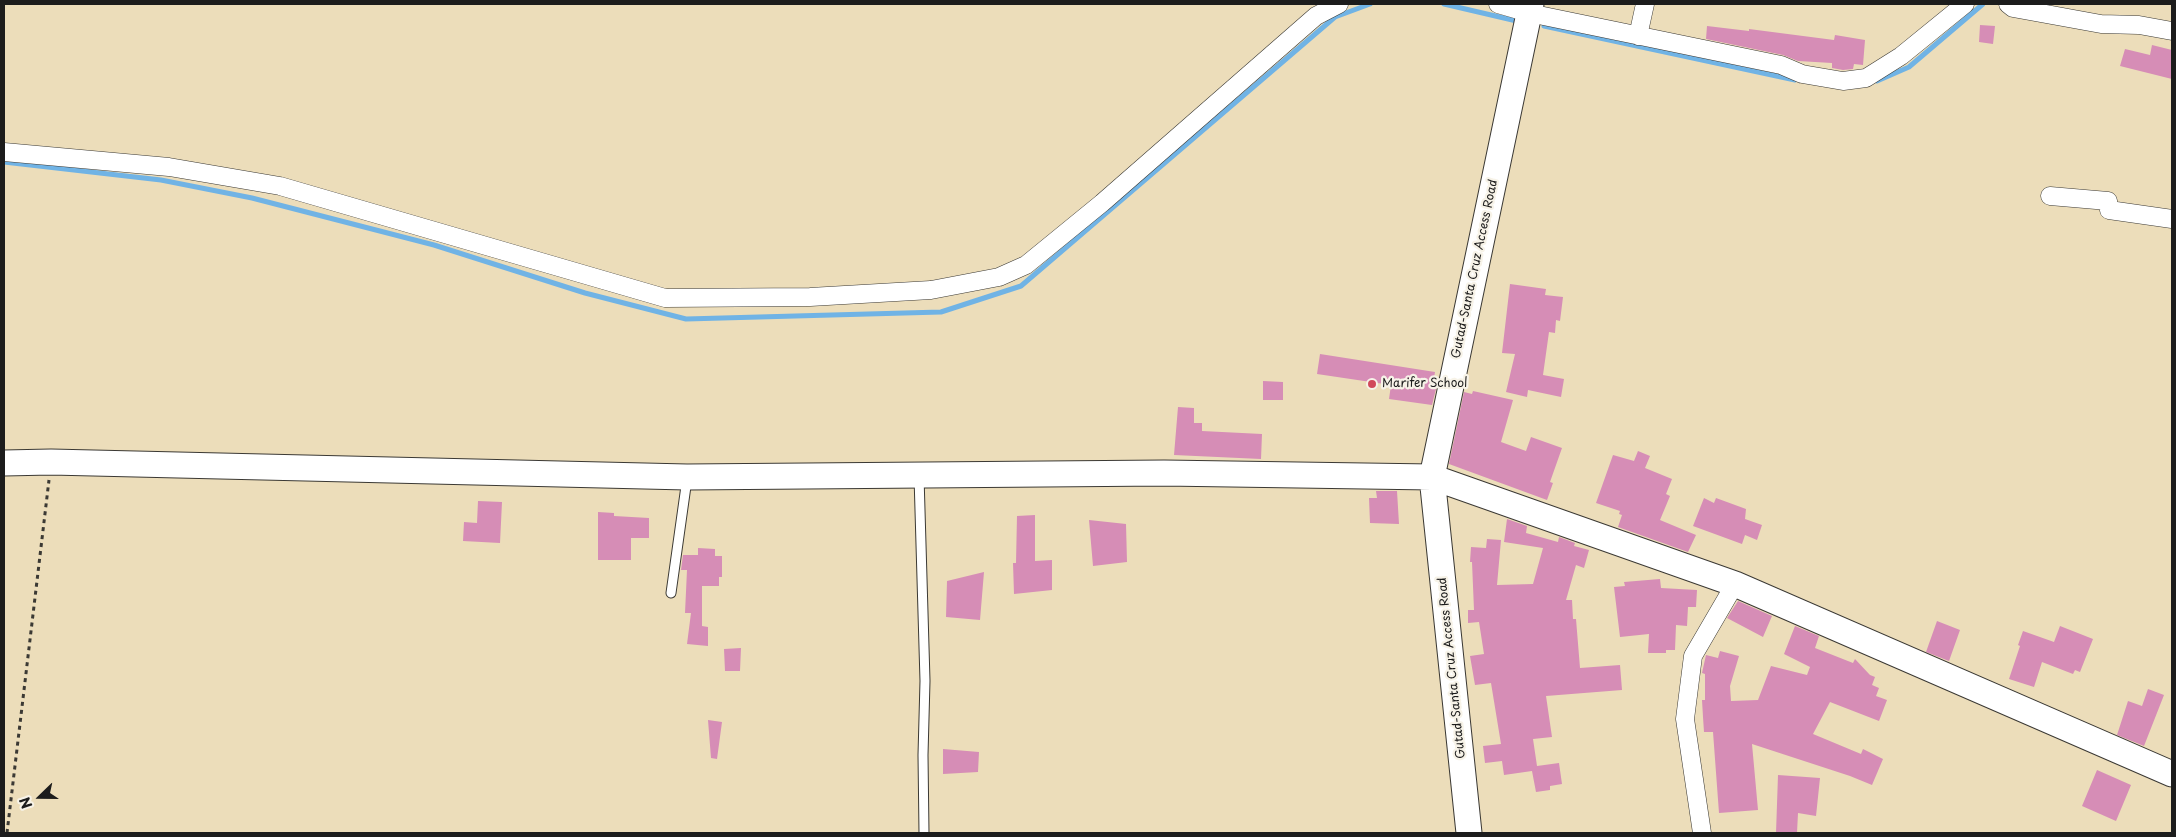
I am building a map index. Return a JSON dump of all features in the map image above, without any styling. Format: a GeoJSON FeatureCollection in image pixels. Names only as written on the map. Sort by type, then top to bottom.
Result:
{"type":"FeatureCollection","features":[{"type":"Feature","properties":{"kind":"street"},"geometry":{"type":"LineString","coordinates":[[4,152],[169,167],[280,186],[665,298],[810,297],[931,290],[999,277],[1026,265],[1102,203],[1316,16],[1339,4]]}},
{"type":"Feature","properties":{"kind":"street"},"geometry":{"type":"LineString","coordinates":[[1498,4],[1530,8],[1638,36],[1781,65],[1802,74],[1843,81],[1866,78],[1901,56],[1965,4]]}},
{"type":"Feature","properties":{"kind":"street"},"geometry":{"type":"LineString","coordinates":[[1638,36],[1645,4]]}},
{"type":"Feature","properties":{"kind":"street"},"geometry":{"type":"LineString","coordinates":[[2008,4],[2013,8],[2101,24],[2139,25],[2172,31]]}},
{"type":"Feature","properties":{"kind":"street","name":"Gutad-Santa Cruz Access Road"},"geometry":{"type":"LineString","coordinates":[[1469,833],[1432,477],[1530,8]]}},
{"type":"Feature","properties":{"kind":"street"},"geometry":{"type":"LineString","coordinates":[[2050,196],[2108,201],[2109,210],[2172,219]]}},
{"type":"Feature","properties":{"kind":"street"},"geometry":{"type":"LineString","coordinates":[[4,463],[52,462],[687,477],[1164,473],[1432,477],[1735,584],[2172,774]]}},
{"type":"Feature","properties":{"kind":"street"},"geometry":{"type":"LineString","coordinates":[[1702,833],[1685,719],[1693,656],[1735,584]]}},
{"type":"Feature","properties":{"kind":"lane"},"geometry":{"type":"LineString","coordinates":[[918,475],[925,680],[923,755],[924,833]]}},
{"type":"Feature","properties":{"kind":"lane"},"geometry":{"type":"LineString","coordinates":[[671,593],[687,477]]}},
{"type":"Feature","properties":{"kind":"path"},"geometry":{"type":"LineString","coordinates":[[7,833],[52,462]]}},
{"type":"Feature","properties":{"kind":"building"},"geometry":{"type":"Polygon","coordinates":[[[1980,25],[1995,26],[1993,44],[1979,42],[1980,25]]]}},
{"type":"Feature","properties":{"kind":"building"},"geometry":{"type":"Polygon","coordinates":[[[1707,26],[1749,31],[1749,29],[1834,40],[1835,35],[1865,40],[1863,65],[1854,64],[1853,69],[1843,70],[1832,68],[1832,63],[1798,61],[1783,55],[1706,39],[1707,26]]]}},
{"type":"Feature","properties":{"kind":"building"},"geometry":{"type":"Polygon","coordinates":[[[2152,45],[2172,50],[2172,79],[2120,66],[2125,49],[2150,55],[2152,45]]]}},
{"type":"Feature","properties":{"kind":"building"},"geometry":{"type":"Polygon","coordinates":[[[1510,284],[1546,289],[1545,295],[1563,297],[1560,321],[1556,320],[1555,333],[1549,332],[1543,375],[1564,379],[1561,397],[1528,390],[1527,397],[1506,392],[1515,354],[1502,353],[1510,284]]]}},
{"type":"Feature","properties":{"kind":"building"},"geometry":{"type":"Polygon","coordinates":[[[1320,354],[1435,372],[1433,384],[1437,385],[1432,405],[1389,399],[1391,385],[1317,374],[1320,354]]]}},
{"type":"Feature","properties":{"kind":"building"},"geometry":{"type":"Polygon","coordinates":[[[1263,381],[1283,382],[1283,400],[1263,400],[1263,381]]]}},
{"type":"Feature","properties":{"kind":"building"},"geometry":{"type":"Polygon","coordinates":[[[1473,391],[1513,400],[1501,442],[1526,451],[1531,437],[1562,448],[1550,482],[1553,483],[1547,500],[1449,464],[1464,392],[1472,394],[1473,391]]]}},
{"type":"Feature","properties":{"kind":"building"},"geometry":{"type":"Polygon","coordinates":[[[1178,407],[1194,408],[1194,423],[1202,423],[1202,431],[1262,434],[1261,459],[1174,455],[1178,407]]]}},
{"type":"Feature","properties":{"kind":"building"},"geometry":{"type":"Polygon","coordinates":[[[1638,451],[1650,456],[1645,468],[1672,479],[1666,494],[1670,496],[1660,520],[1696,535],[1688,552],[1618,527],[1622,515],[1619,514],[1620,511],[1596,503],[1613,455],[1634,461],[1638,451]]]}},
{"type":"Feature","properties":{"kind":"building"},"geometry":{"type":"Polygon","coordinates":[[[1376,491],[1397,491],[1399,524],[1370,523],[1369,498],[1377,498],[1376,491]]]}},
{"type":"Feature","properties":{"kind":"building"},"geometry":{"type":"Polygon","coordinates":[[[1704,498],[1714,503],[1716,498],[1746,509],[1745,519],[1762,525],[1757,540],[1745,535],[1742,544],[1693,526],[1704,498]]]}},
{"type":"Feature","properties":{"kind":"building"},"geometry":{"type":"Polygon","coordinates":[[[478,501],[502,502],[500,543],[463,541],[464,522],[477,523],[478,501]]]}},
{"type":"Feature","properties":{"kind":"building"},"geometry":{"type":"Polygon","coordinates":[[[598,512],[614,513],[614,516],[649,518],[649,538],[631,538],[631,560],[598,560],[598,512]]]}},
{"type":"Feature","properties":{"kind":"building"},"geometry":{"type":"Polygon","coordinates":[[[1035,515],[1035,561],[1052,560],[1052,590],[1014,594],[1013,563],[1016,563],[1017,516],[1035,515]]]}},
{"type":"Feature","properties":{"kind":"building"},"geometry":{"type":"Polygon","coordinates":[[[1507,519],[1527,526],[1526,533],[1558,542],[1559,537],[1575,543],[1574,546],[1589,550],[1584,568],[1576,565],[1566,600],[1572,600],[1573,619],[1576,619],[1580,668],[1620,665],[1622,690],[1546,696],[1552,737],[1533,739],[1537,766],[1559,763],[1562,784],[1550,786],[1550,790],[1536,792],[1532,771],[1504,775],[1502,761],[1485,763],[1483,746],[1501,744],[1491,683],[1475,685],[1470,656],[1484,654],[1479,622],[1468,623],[1468,610],[1474,610],[1472,562],[1470,562],[1471,547],[1486,548],[1487,539],[1501,540],[1497,585],[1533,584],[1543,548],[1504,542],[1507,519]]]}},
{"type":"Feature","properties":{"kind":"building"},"geometry":{"type":"Polygon","coordinates":[[[1089,520],[1126,524],[1127,562],[1093,566],[1089,520]]]}},
{"type":"Feature","properties":{"kind":"building"},"geometry":{"type":"Polygon","coordinates":[[[698,548],[715,549],[715,556],[722,556],[722,577],[719,577],[719,586],[702,586],[702,626],[708,627],[708,646],[687,644],[691,613],[685,613],[687,570],[681,570],[683,555],[698,555],[698,548]]]}},
{"type":"Feature","properties":{"kind":"building"},"geometry":{"type":"Polygon","coordinates":[[[984,572],[980,620],[946,617],[947,581],[984,572]]]}},
{"type":"Feature","properties":{"kind":"building"},"geometry":{"type":"Polygon","coordinates":[[[1660,579],[1661,588],[1697,590],[1696,607],[1688,607],[1687,626],[1676,625],[1675,650],[1666,650],[1666,653],[1648,653],[1649,634],[1620,637],[1614,587],[1625,586],[1624,582],[1660,579]]]}},
{"type":"Feature","properties":{"kind":"building"},"geometry":{"type":"Polygon","coordinates":[[[1738,601],[1772,616],[1763,637],[1727,618],[1738,601]]]}},
{"type":"Feature","properties":{"kind":"building"},"geometry":{"type":"Polygon","coordinates":[[[1937,621],[1960,630],[1949,661],[1926,652],[1937,621]]]}},
{"type":"Feature","properties":{"kind":"building"},"geometry":{"type":"Polygon","coordinates":[[[1795,626],[1819,636],[1815,648],[1853,663],[1855,659],[1870,675],[1875,677],[1872,685],[1879,688],[1876,696],[1887,700],[1879,721],[1830,702],[1813,734],[1861,754],[1863,749],[1883,759],[1872,785],[1752,744],[1758,810],[1719,813],[1713,732],[1704,732],[1702,700],[1705,700],[1705,674],[1702,673],[1706,655],[1718,658],[1720,651],[1739,656],[1730,686],[1731,701],[1758,700],[1771,666],[1807,675],[1810,667],[1784,654],[1795,626]]]}},
{"type":"Feature","properties":{"kind":"building"},"geometry":{"type":"Polygon","coordinates":[[[2060,626],[2093,639],[2080,672],[2075,670],[2073,674],[2042,662],[2034,687],[2009,679],[2023,631],[2054,642],[2060,626]]]}},
{"type":"Feature","properties":{"kind":"building"},"geometry":{"type":"Polygon","coordinates":[[[741,648],[740,671],[725,671],[724,649],[741,648]]]}},
{"type":"Feature","properties":{"kind":"building"},"geometry":{"type":"Polygon","coordinates":[[[2148,689],[2164,695],[2144,746],[2117,735],[2128,701],[2142,706],[2148,689]]]}},
{"type":"Feature","properties":{"kind":"building"},"geometry":{"type":"Polygon","coordinates":[[[708,720],[722,722],[717,759],[711,758],[708,720]]]}},
{"type":"Feature","properties":{"kind":"building"},"geometry":{"type":"Polygon","coordinates":[[[943,749],[979,752],[978,772],[943,774],[943,749]]]}},
{"type":"Feature","properties":{"kind":"building"},"geometry":{"type":"Polygon","coordinates":[[[2097,770],[2131,785],[2116,821],[2082,806],[2097,770]]]}},
{"type":"Feature","properties":{"kind":"building"},"geometry":{"type":"Polygon","coordinates":[[[1778,775],[1820,778],[1816,816],[1798,813],[1797,833],[1776,833],[1778,775]]]}},
{"type":"Feature","properties":{"kind":"waterway"},"geometry":{"type":"LineString","coordinates":[[4,162],[161,180],[252,198],[434,245],[585,293],[686,319],[941,312],[1021,286],[1335,17],[1370,4]]}},
{"type":"Feature","properties":{"kind":"waterway"},"geometry":{"type":"LineString","coordinates":[[1444,4],[1521,22]]}},
{"type":"Feature","properties":{"kind":"waterway"},"geometry":{"type":"LineString","coordinates":[[1877,81],[1909,67],[1983,4]]}},
{"type":"Feature","properties":{"kind":"waterway"},"geometry":{"type":"LineString","coordinates":[[1544,26],[1795,80]]}},
{"type":"Feature","properties":{"kind":"place","name":"Marifer School"},"geometry":{"type":"Point","coordinates":[1372,384]}}]}
